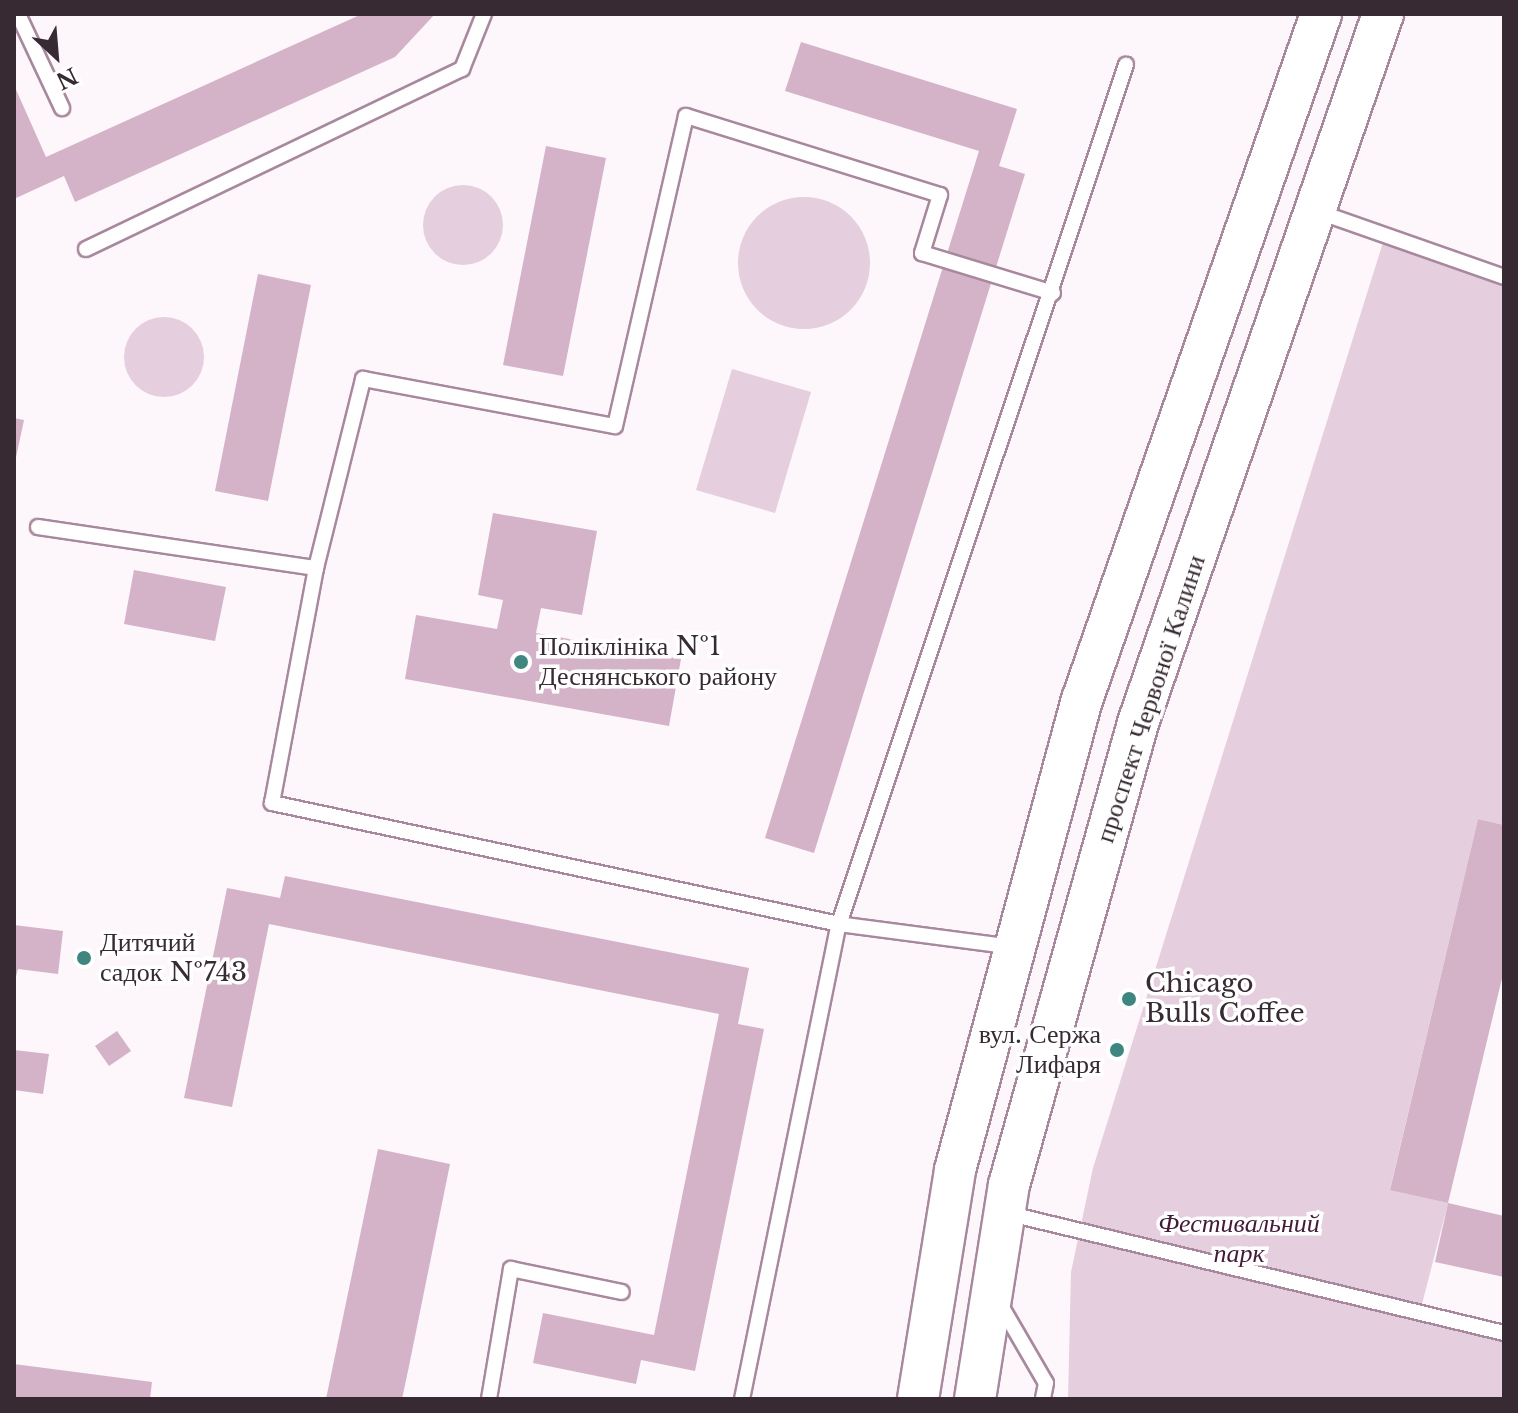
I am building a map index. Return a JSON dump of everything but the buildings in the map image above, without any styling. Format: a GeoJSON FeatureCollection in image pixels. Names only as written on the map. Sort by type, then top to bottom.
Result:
{"type":"FeatureCollection","features":[{"type":"Feature","properties":{"kind":"main road"},"geometry":{"type":"LineString","coordinates":[[918,1399],[955,1170],[1082,700],[1321,14]]}},
{"type":"Feature","properties":{"kind":"main road","name":"проспект Червоної Калини"},"geometry":{"type":"LineString","coordinates":[[975,1399],[1005,1213],[1138,723],[1383,14]]}},
{"type":"Feature","properties":{"kind":"lane"},"geometry":{"type":"LineString","coordinates":[[18,14],[62,108]]}},
{"type":"Feature","properties":{"kind":"lane"},"geometry":{"type":"LineString","coordinates":[[86,249],[462,69],[484,14]]}},
{"type":"Feature","properties":{"kind":"lane"},"geometry":{"type":"LineString","coordinates":[[742,1399],[839,924],[1053,293],[1126,65]]}},
{"type":"Feature","properties":{"kind":"lane"},"geometry":{"type":"LineString","coordinates":[[1015,948],[839,924],[272,803],[316,568],[363,379],[615,426],[686,116],[940,195],[922,253],[1053,293]]}},
{"type":"Feature","properties":{"kind":"lane"},"geometry":{"type":"LineString","coordinates":[[1315,211],[1504,277]]}},
{"type":"Feature","properties":{"kind":"lane"},"geometry":{"type":"LineString","coordinates":[[38,527],[316,568]]}},
{"type":"Feature","properties":{"kind":"lane"},"geometry":{"type":"LineString","coordinates":[[1005,1213],[1504,1333]]}},
{"type":"Feature","properties":{"kind":"lane"},"geometry":{"type":"LineString","coordinates":[[489,1399],[511,1269],[622,1292]]}},
{"type":"Feature","properties":{"kind":"lane"},"geometry":{"type":"LineString","coordinates":[[993,1290],[1046,1383],[1043,1399]]}},
{"type":"Feature","properties":{"kind":"green space"},"geometry":{"type":"Polygon","coordinates":[[[455,185],[471,185],[492,196],[503,217],[503,233],[492,254],[471,265],[455,265],[441,259],[429,247],[423,233],[423,217],[429,203],[441,191],[455,185]]]}},
{"type":"Feature","properties":{"kind":"green space"},"geometry":{"type":"Polygon","coordinates":[[[804,197],[841,208],[859,226],[870,263],[859,300],[841,318],[804,329],[767,318],[749,300],[738,263],[749,226],[767,208],[804,197]]]}},
{"type":"Feature","properties":{"kind":"green space","name":"Фестивальний парк"},"geometry":{"type":"Polygon","coordinates":[[[1385,236],[1504,277],[1504,825],[1478,819],[1390,1189],[1448,1203],[1420,1312],[1504,1332],[1504,1399],[1068,1399],[1071,1272],[1093,1168],[1385,236]]]}},
{"type":"Feature","properties":{"kind":"green space"},"geometry":{"type":"Polygon","coordinates":[[[156,317],[172,317],[193,328],[204,349],[204,365],[193,386],[172,397],[156,397],[142,391],[130,379],[124,365],[124,349],[130,335],[142,323],[156,317]]]}},
{"type":"Feature","properties":{"kind":"green space"},"geometry":{"type":"Polygon","coordinates":[[[732,369],[811,392],[775,513],[696,490],[732,369]]]}},
{"type":"Feature","properties":{"kind":"place","name":"Поліклініка №1 Деснянського району"},"geometry":{"type":"Point","coordinates":[521,662]}},
{"type":"Feature","properties":{"kind":"place","name":"Дитячий садок №743"},"geometry":{"type":"Point","coordinates":[84,958]}},
{"type":"Feature","properties":{"kind":"place","name":"Chicago Bulls Coffee"},"geometry":{"type":"Point","coordinates":[1129,999]}},
{"type":"Feature","properties":{"kind":"place","name":"вул. Сержа Лифаря"},"geometry":{"type":"Point","coordinates":[1117,1050]}}]}
